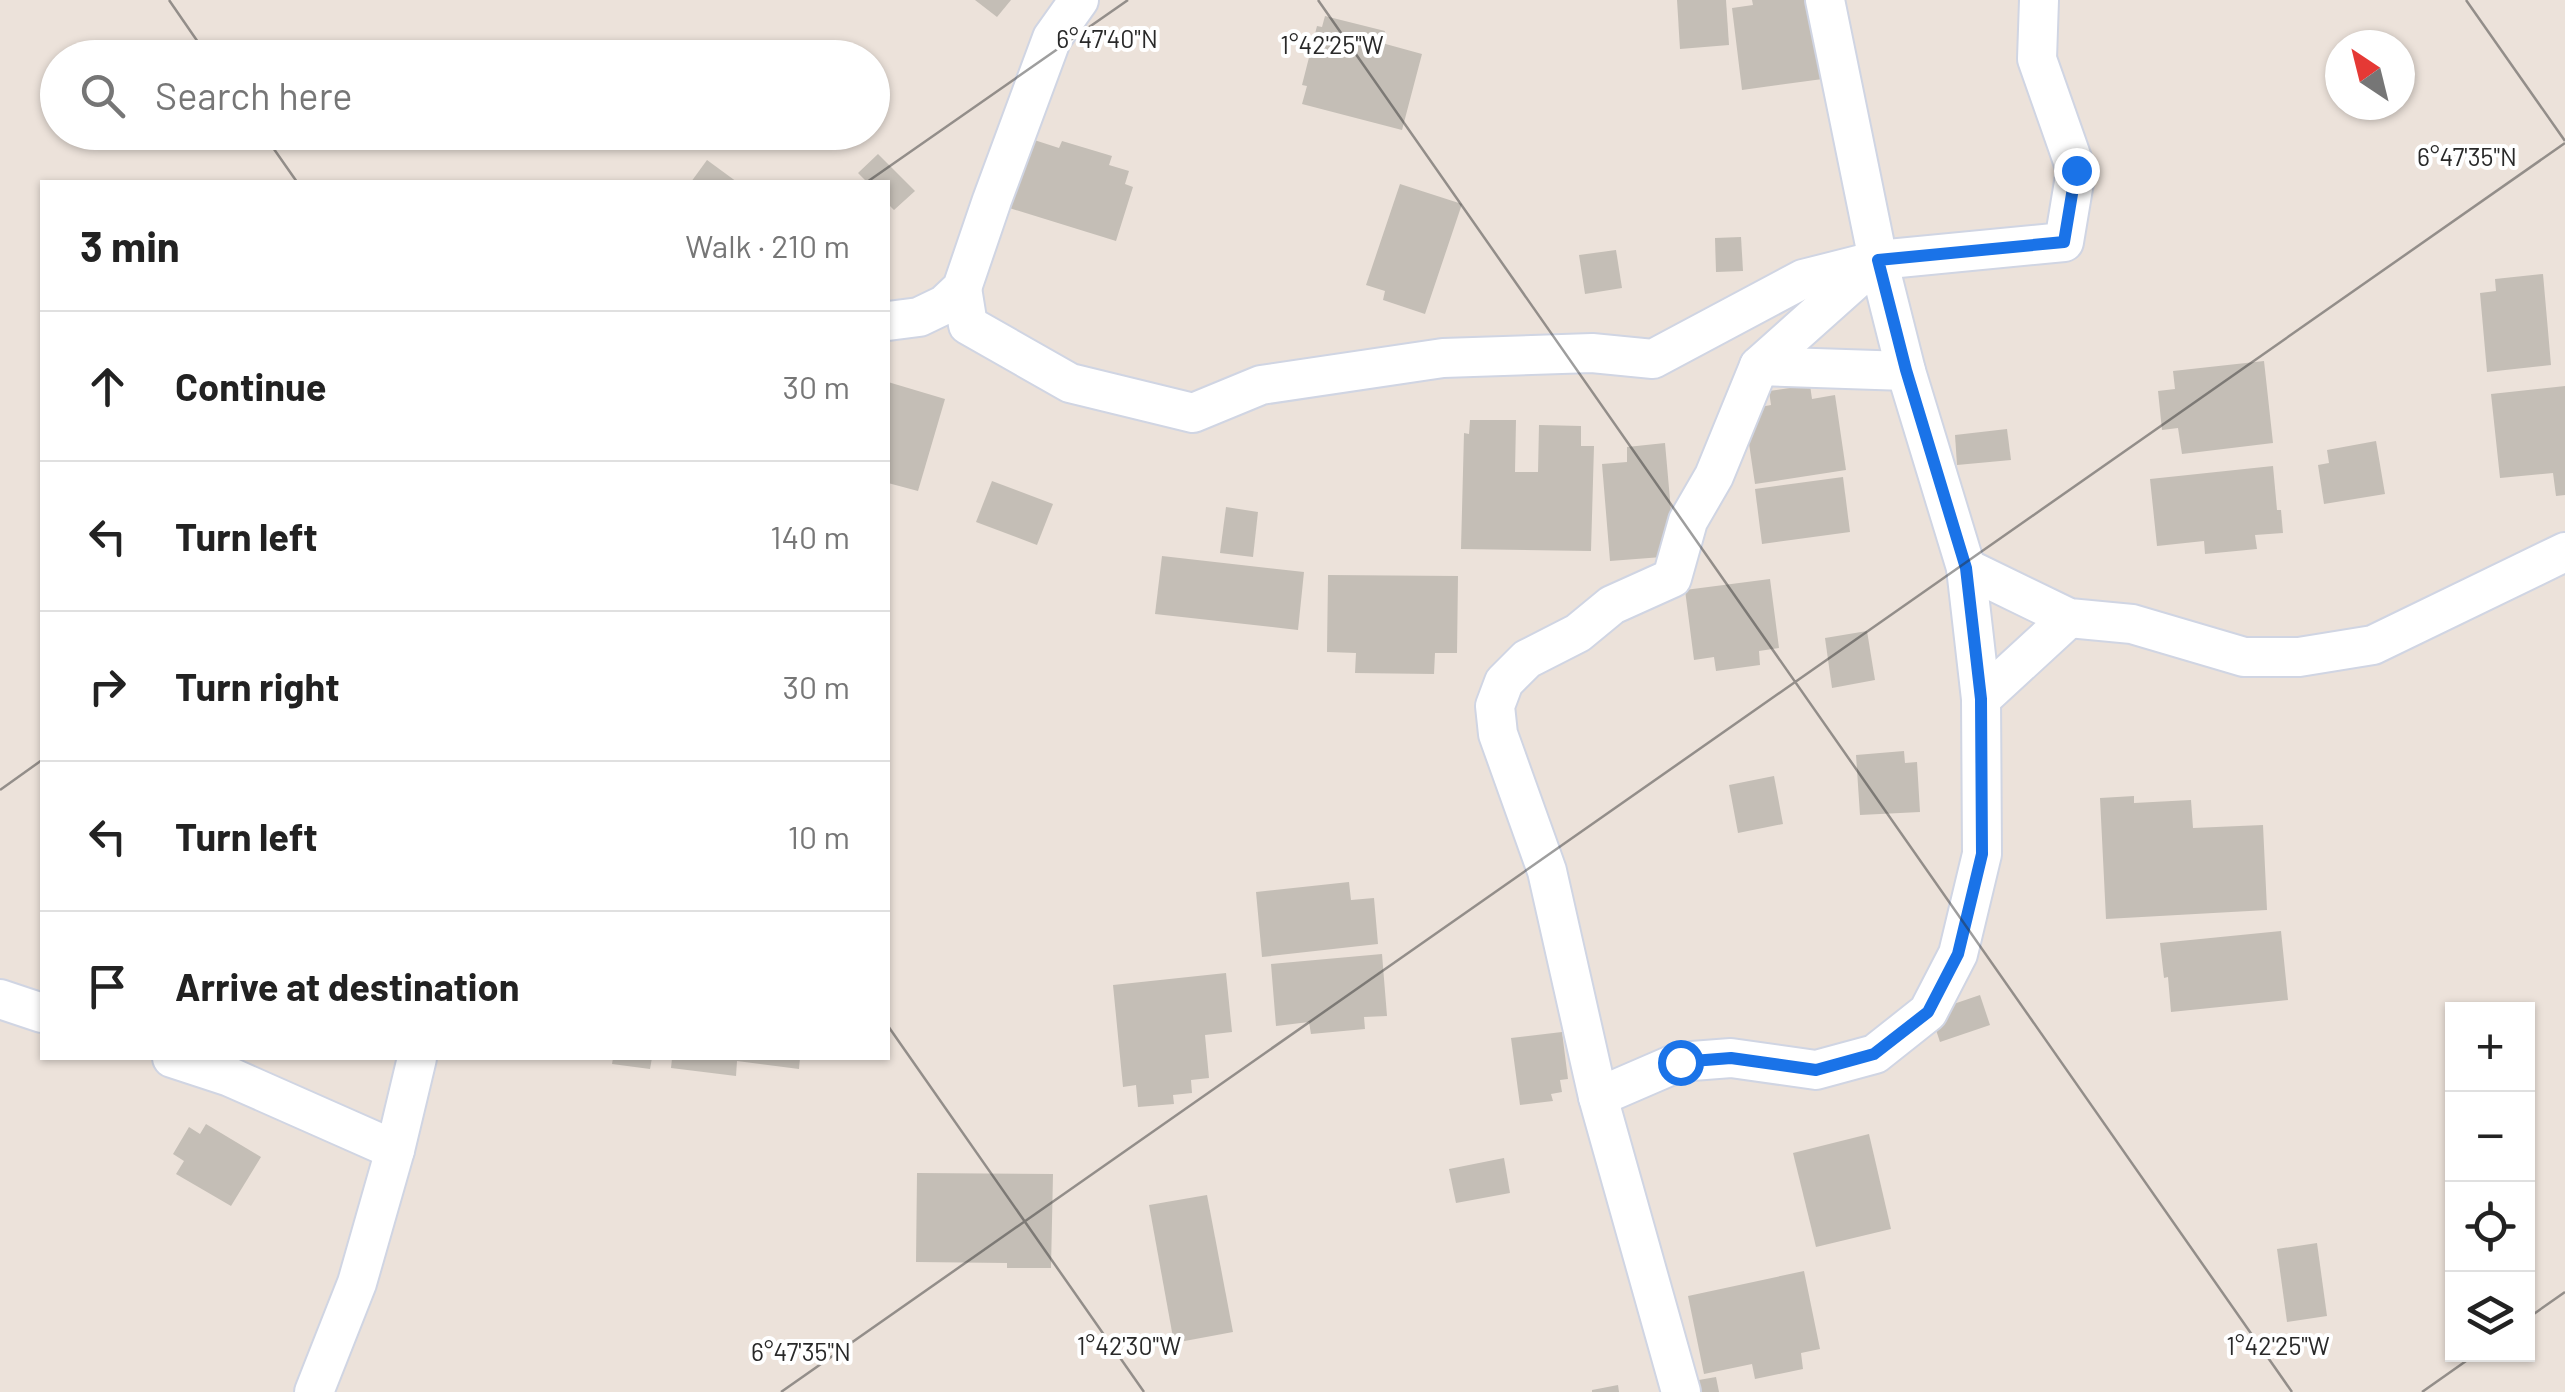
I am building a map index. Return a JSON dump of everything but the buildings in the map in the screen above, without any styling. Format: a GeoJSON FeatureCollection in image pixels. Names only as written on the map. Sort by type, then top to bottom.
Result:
{"type":"FeatureCollection","features":[{"type":"Feature","properties":{"kind":"street"},"geometry":{"type":"LineString","coordinates":[[890,320],[919,317],[944,305],[962,288],[1052,38],[1079,0]]}},
{"type":"Feature","properties":{"kind":"street"},"geometry":{"type":"LineString","coordinates":[[1598,1097],[1680,1062],[1731,1058],[1816,1070],[1874,1054],[1928,1012],[1958,954],[1982,854],[1981,699],[1966,568],[1906,370],[1878,260],[1825,0]]}},
{"type":"Feature","properties":{"kind":"street"},"geometry":{"type":"LineString","coordinates":[[962,288],[968,325],[1070,383],[1193,413],[1261,385],[1443,358],[1592,353],[1654,358],[1803,278],[1878,260],[2064,242],[2076,170],[2037,58],[2039,0]]}},
{"type":"Feature","properties":{"kind":"street"},"geometry":{"type":"LineString","coordinates":[[1681,1392],[1598,1097],[1547,871],[1498,734],[1494,706],[1504,682],[1527,659],[1578,633],[1612,605],[1672,578],[1688,521],[1714,476],[1759,366],[1878,260]]}},
{"type":"Feature","properties":{"kind":"street"},"geometry":{"type":"LineString","coordinates":[[1759,366],[1906,370]]}},
{"type":"Feature","properties":{"kind":"street"},"geometry":{"type":"LineString","coordinates":[[1966,568],[2070,618],[2132,624],[2244,657],[2298,658],[2373,645],[2565,552]]}},
{"type":"Feature","properties":{"kind":"street"},"geometry":{"type":"LineString","coordinates":[[1981,699],[2070,618]]}},
{"type":"Feature","properties":{"kind":"street"},"geometry":{"type":"LineString","coordinates":[[0,999],[40,1013]]}},
{"type":"Feature","properties":{"kind":"street"},"geometry":{"type":"LineString","coordinates":[[178,1060],[230,1077],[394,1150]]}},
{"type":"Feature","properties":{"kind":"street"},"geometry":{"type":"LineString","coordinates":[[314,1392],[357,1283],[416,1060]]}},
{"type":"Feature","properties":{"kind":"route"},"geometry":{"type":"LineString","coordinates":[[1680,1062],[1731,1058],[1816,1070],[1874,1054],[1928,1012],[1958,954],[1982,854],[1981,699],[1966,568],[1906,370],[1878,260],[2064,242],[2076,170]]}}]}
